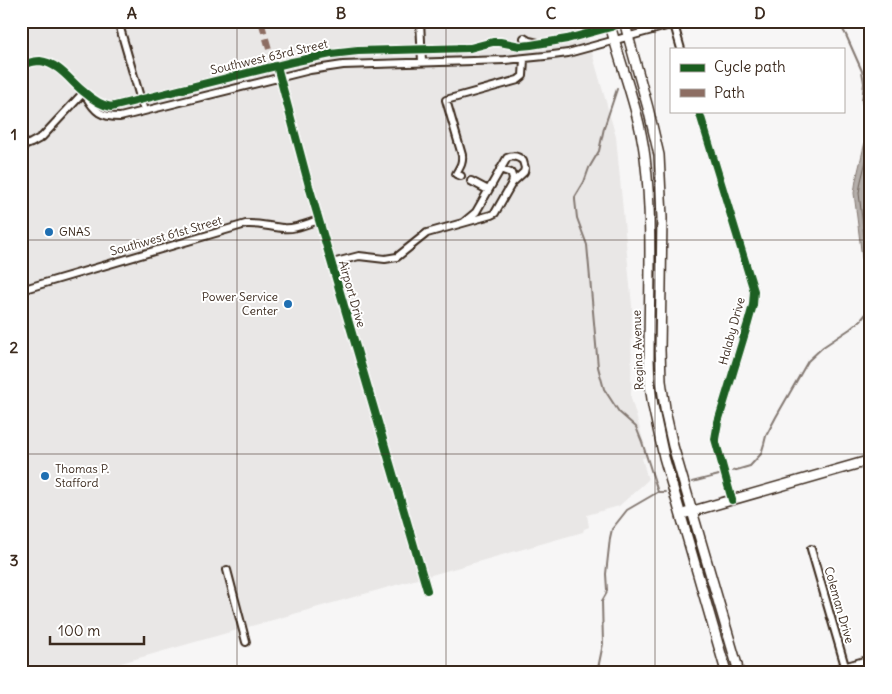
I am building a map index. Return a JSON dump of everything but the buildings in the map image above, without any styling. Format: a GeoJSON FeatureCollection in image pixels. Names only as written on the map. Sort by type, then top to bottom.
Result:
{"type":"FeatureCollection","features":[{"type":"Feature","properties":{"kind":"main road","name":"Regina Avenue"},"geometry":{"type":"LineString","coordinates":[[624,21],[659,154],[662,218],[660,350],[661,381],[666,415],[673,446],[738,673]]}},
{"type":"Feature","properties":{"kind":"main road","name":"Regina Avenue"},"geometry":{"type":"LineString","coordinates":[[610,24],[635,106],[645,156],[649,201],[650,385],[653,406],[664,457],[728,673]]}},
{"type":"Feature","properties":{"kind":"main road"},"geometry":{"type":"LineString","coordinates":[[681,515],[871,460]]}},
{"type":"Feature","properties":{"kind":"street"},"geometry":{"type":"LineString","coordinates":[[118,21],[144,112]]}},
{"type":"Feature","properties":{"kind":"street"},"geometry":{"type":"LineString","coordinates":[[420,21],[422,62]]}},
{"type":"Feature","properties":{"kind":"street","name":"Southwest 63rd Street"},"geometry":{"type":"LineString","coordinates":[[21,64],[41,61],[51,64],[59,68],[101,105],[111,107],[331,54],[358,51],[470,48],[493,42],[520,46],[547,43],[624,21]]}},
{"type":"Feature","properties":{"kind":"street"},"geometry":{"type":"LineString","coordinates":[[674,23],[681,48]]}},
{"type":"Feature","properties":{"kind":"street","name":"Southwest 63rd Street"},"geometry":{"type":"LineString","coordinates":[[84,92],[92,107],[99,113],[110,117],[120,117],[310,70],[343,65],[524,59],[568,53],[674,23]]}},
{"type":"Feature","properties":{"kind":"street"},"geometry":{"type":"LineString","coordinates":[[524,38],[536,43],[547,43]]}},
{"type":"Feature","properties":{"kind":"street"},"geometry":{"type":"LineString","coordinates":[[459,175],[462,155],[446,100],[518,80],[523,76],[524,59]]}},
{"type":"Feature","properties":{"kind":"street","name":"Airport Drive"},"geometry":{"type":"LineString","coordinates":[[277,66],[319,220],[427,590]]}},
{"type":"Feature","properties":{"kind":"street"},"geometry":{"type":"LineString","coordinates":[[21,146],[31,144],[42,137],[84,92]]}},
{"type":"Feature","properties":{"kind":"street","name":"Halaby Drive"},"geometry":{"type":"LineString","coordinates":[[699,112],[754,291],[753,305],[718,422],[715,439],[732,500]]}},
{"type":"Feature","properties":{"kind":"street"},"geometry":{"type":"LineString","coordinates":[[332,263],[359,256],[385,259],[397,257],[427,233],[495,213],[512,183],[524,172],[523,161],[518,157],[511,156],[507,158],[476,212],[464,222]]}},
{"type":"Feature","properties":{"kind":"street"},"geometry":{"type":"LineString","coordinates":[[500,169],[511,174],[512,183]]}},
{"type":"Feature","properties":{"kind":"street"},"geometry":{"type":"LineString","coordinates":[[471,181],[488,190]]}},
{"type":"Feature","properties":{"kind":"street","name":"Southwest 61st Street"},"geometry":{"type":"LineString","coordinates":[[21,290],[246,224],[255,223],[290,228],[319,220]]}},
{"type":"Feature","properties":{"kind":"street","name":"Coleman Drive"},"geometry":{"type":"LineString","coordinates":[[811,549],[845,666]]}},
{"type":"Feature","properties":{"kind":"street"},"geometry":{"type":"LineString","coordinates":[[227,570],[246,642]]}},
{"type":"Feature","properties":{"kind":"street"},"geometry":{"type":"LineString","coordinates":[[823,673],[871,659]]}},
{"type":"Feature","properties":{"kind":"shaded area"},"geometry":{"type":"Polygon","coordinates":[[[21,21],[583,21],[616,137],[632,306],[631,398],[648,457],[642,458],[648,480],[619,506],[587,515],[589,527],[584,529],[583,532],[86,673],[21,673],[21,21]]]}},
{"type":"Feature","properties":{"kind":"water"},"geometry":{"type":"Polygon","coordinates":[[[870,132],[871,275],[864,265],[862,258],[854,193],[865,142],[870,132]]]}},
{"type":"Feature","properties":{"kind":"waterway"},"geometry":{"type":"LineString","coordinates":[[838,21],[862,71],[864,83],[862,101],[871,137]]}},
{"type":"Feature","properties":{"kind":"waterway"},"geometry":{"type":"LineString","coordinates":[[597,673],[603,644],[602,601],[607,590],[606,574],[612,529],[627,510],[658,492],[636,427],[619,412],[604,389],[598,367],[587,245],[577,218],[575,200],[589,168],[599,151],[604,128],[617,89]]}},
{"type":"Feature","properties":{"kind":"waterway"},"geometry":{"type":"LineString","coordinates":[[733,471],[750,466],[761,454],[766,436],[808,361],[823,347],[861,320],[871,308]]}},
{"type":"Feature","properties":{"kind":"waterway"},"geometry":{"type":"LineString","coordinates":[[692,482],[719,475]]}},
{"type":"Feature","properties":{"kind":"waterway"},"geometry":{"type":"LineString","coordinates":[[658,492],[665,492]]}},
{"type":"Feature","properties":{"kind":"marked path"},"geometry":{"type":"LineString","coordinates":[[261,21],[269,49]]}},
{"type":"Feature","properties":{"kind":"cycle path"},"geometry":{"type":"LineString","coordinates":[[21,65],[40,61],[47,62],[64,73],[93,99],[111,107],[331,54],[358,51],[470,48],[493,42],[520,46],[531,45],[567,39],[611,27],[625,21]]}},
{"type":"Feature","properties":{"kind":"cycle path"},"geometry":{"type":"LineString","coordinates":[[277,66],[309,186],[427,590]]}},
{"type":"Feature","properties":{"kind":"cycle path"},"geometry":{"type":"LineString","coordinates":[[699,112],[754,291],[753,305],[718,422],[715,439],[732,500]]}},
{"type":"Feature","properties":{"kind":"place","name":"GNAS"},"geometry":{"type":"Point","coordinates":[49,232]}},
{"type":"Feature","properties":{"kind":"place","name":"Power Service Center"},"geometry":{"type":"Point","coordinates":[288,304]}},
{"type":"Feature","properties":{"kind":"place","name":"Thomas P. Stafford"},"geometry":{"type":"Point","coordinates":[45,476]}}]}
